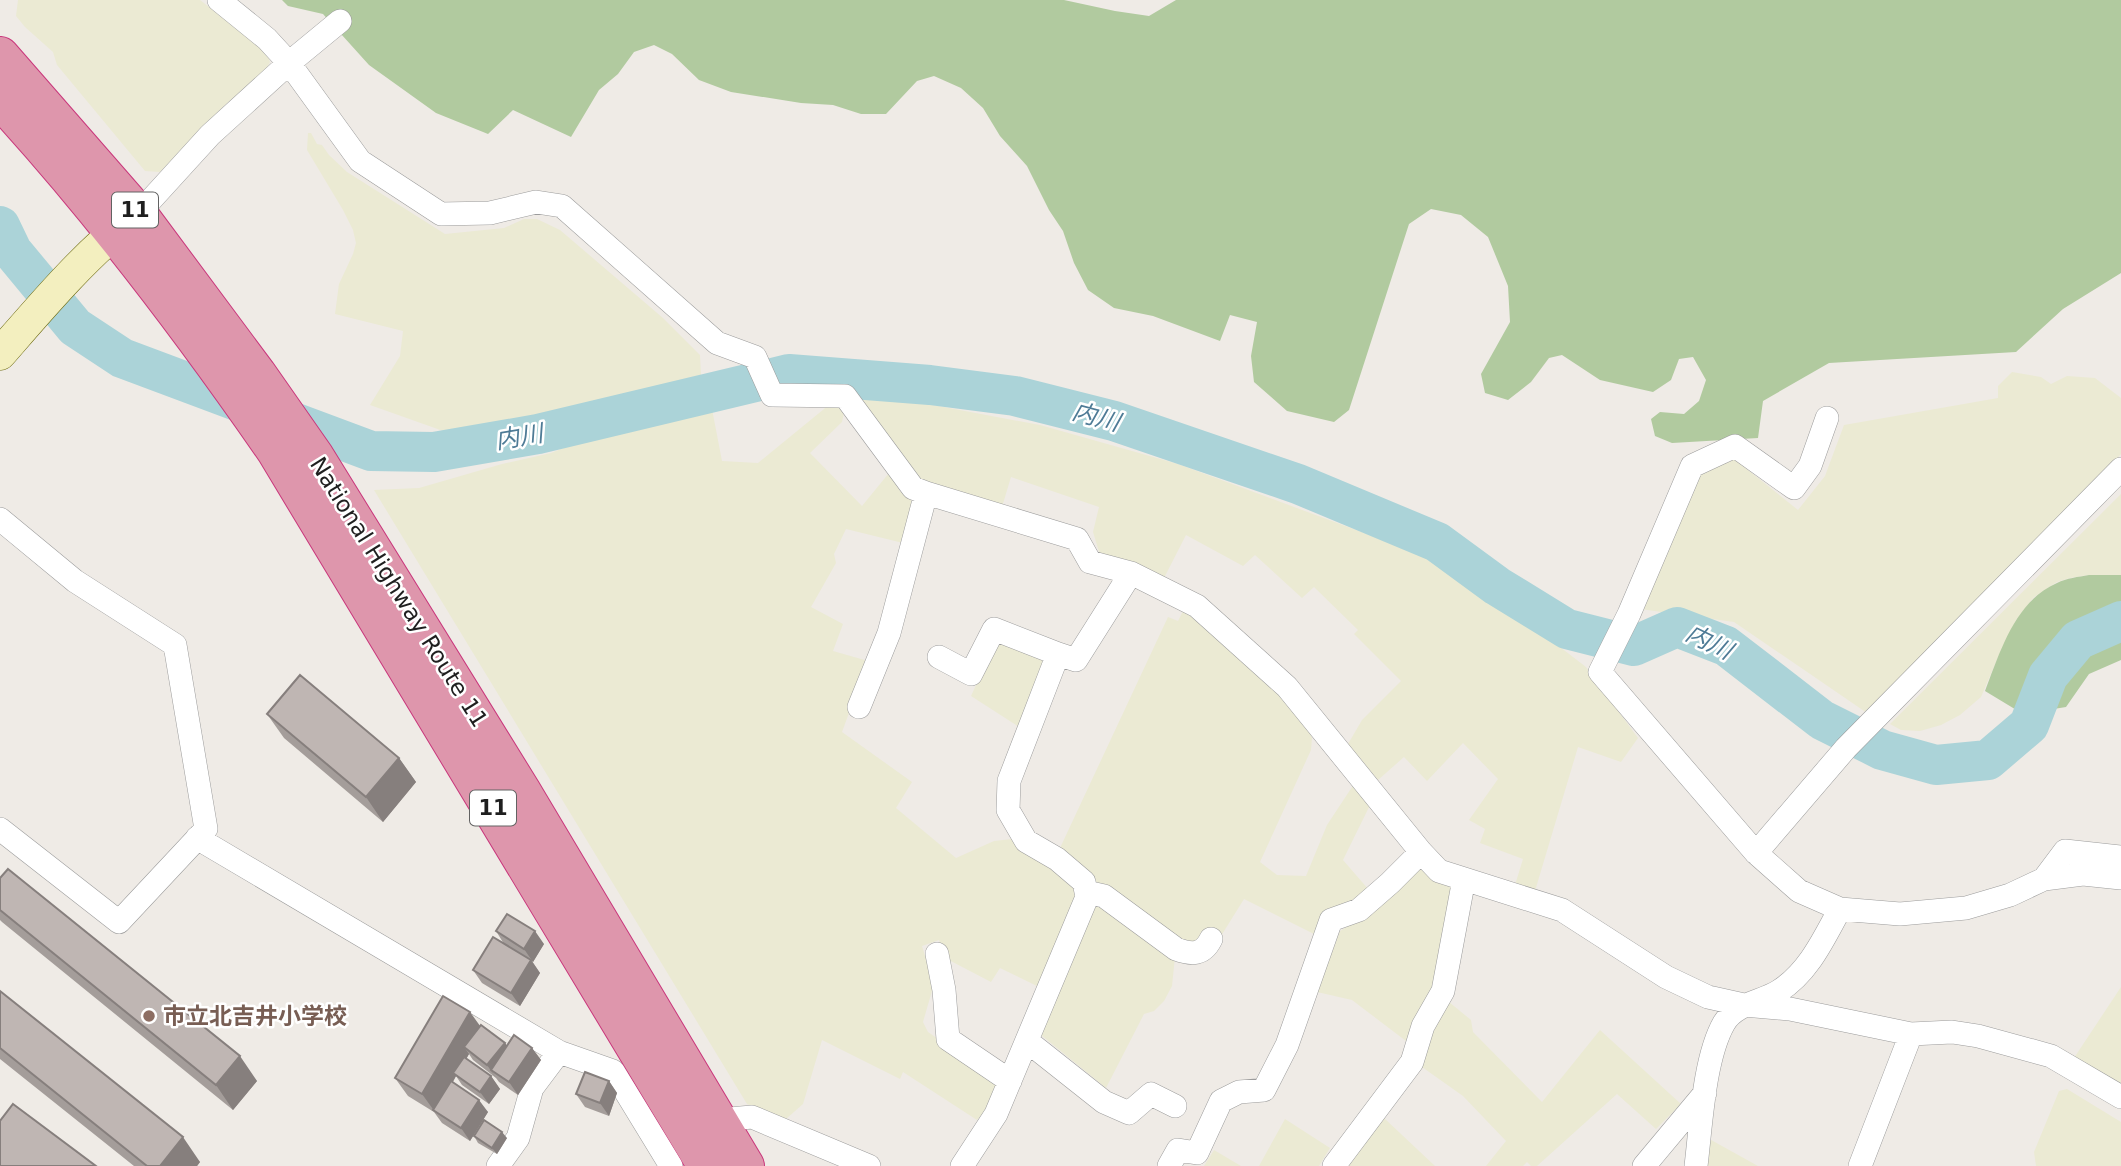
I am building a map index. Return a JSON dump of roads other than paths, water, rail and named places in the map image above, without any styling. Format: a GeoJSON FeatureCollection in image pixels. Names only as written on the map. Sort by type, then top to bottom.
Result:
{"type":"FeatureCollection","features":[{"type":"Feature","properties":{"kind":"highway","name":"National Highway Route 11"},"geometry":{"type":"LineString","coordinates":[[0,55],[126,223],[257,374],[315,457],[522,792],[745,1166]]}},
{"type":"Feature","properties":{"kind":"highway","name":"National Highway Route 11"},"geometry":{"type":"LineString","coordinates":[[0,99],[126,223],[208,353],[276,451],[707,1166]]}},
{"type":"Feature","properties":{"kind":"street"},"geometry":{"type":"LineString","coordinates":[[219,0],[267,39],[289,63],[360,161],[441,214],[490,213],[536,202],[562,206],[717,343],[755,357],[772,395],[845,396],[914,488],[926,494],[1077,538],[1090,562],[1131,573],[1197,606],[1287,687],[1420,852],[1439,870],[1562,910],[1666,977],[1708,997],[1744,1006],[1790,1009],[1912,1034],[1952,1032],[1978,1035],[2051,1056],[2121,1097]]}},
{"type":"Feature","properties":{"kind":"street"},"geometry":{"type":"LineString","coordinates":[[0,354],[38,311],[210,135],[340,21]]}},
{"type":"Feature","properties":{"kind":"street"},"geometry":{"type":"LineString","coordinates":[[1827,418],[1810,467],[1794,488],[1735,446],[1692,466],[1629,614],[1600,672],[1756,853],[1799,891],[1840,909],[1900,914],[1966,908],[2010,895],[2044,879],[2083,874],[2121,878]]}},
{"type":"Feature","properties":{"kind":"street"},"geometry":{"type":"LineString","coordinates":[[1756,853],[1846,748],[2121,468]]}},
{"type":"Feature","properties":{"kind":"street"},"geometry":{"type":"LineString","coordinates":[[859,707],[888,634],[926,494]]}},
{"type":"Feature","properties":{"kind":"street"},"geometry":{"type":"LineString","coordinates":[[0,519],[75,581],[175,645],[206,829],[119,922],[0,829]]}},
{"type":"Feature","properties":{"kind":"street"},"geometry":{"type":"LineString","coordinates":[[939,657],[971,674],[994,629],[1076,660],[1131,573]]}},
{"type":"Feature","properties":{"kind":"street"},"geometry":{"type":"LineString","coordinates":[[962,1166],[996,1114],[1087,897],[1084,882],[1057,859],[1026,841],[1008,810],[1009,781],[1058,654]]}},
{"type":"Feature","properties":{"kind":"street"},"geometry":{"type":"LineString","coordinates":[[197,838],[559,1052],[613,1071],[671,1166]]}},
{"type":"Feature","properties":{"kind":"street"},"geometry":{"type":"LineString","coordinates":[[2044,879],[2065,850],[2121,857]]}},
{"type":"Feature","properties":{"kind":"street"},"geometry":{"type":"LineString","coordinates":[[1169,1166],[1178,1150],[1197,1153],[1221,1101],[1239,1092],[1264,1090],[1287,1045],[1331,920],[1359,909],[1390,883],[1420,852]]}},
{"type":"Feature","properties":{"kind":"street"},"geometry":{"type":"LineString","coordinates":[[1334,1166],[1412,1062],[1423,1026],[1443,991],[1465,879]]}},
{"type":"Feature","properties":{"kind":"street"},"geometry":{"type":"LineString","coordinates":[[1086,892],[1104,896],[1176,949],[1186,953],[1197,953],[1206,948],[1211,939]]}},
{"type":"Feature","properties":{"kind":"street"},"geometry":{"type":"LineString","coordinates":[[1696,1166],[1713,1052],[1725,1021],[1744,1006],[1779,991],[1803,970],[1840,909]]}},
{"type":"Feature","properties":{"kind":"street"},"geometry":{"type":"LineString","coordinates":[[937,954],[944,990],[948,1039],[1010,1081]]}},
{"type":"Feature","properties":{"kind":"street"},"geometry":{"type":"LineString","coordinates":[[1860,1166],[1912,1034]]}},
{"type":"Feature","properties":{"kind":"street"},"geometry":{"type":"LineString","coordinates":[[1027,1041],[1104,1102],[1116,1108],[1129,1113],[1151,1094],[1175,1106]]}},
{"type":"Feature","properties":{"kind":"street"},"geometry":{"type":"LineString","coordinates":[[498,1166],[519,1138],[532,1088],[559,1052]]}},
{"type":"Feature","properties":{"kind":"street"},"geometry":{"type":"LineString","coordinates":[[1644,1166],[1705,1093]]}},
{"type":"Feature","properties":{"kind":"street"},"geometry":{"type":"LineString","coordinates":[[719,1120],[752,1118],[869,1166]]}},
{"type":"Feature","properties":{"kind":"waterway","name":"内川"},"geometry":{"type":"LineString","coordinates":[[0,226],[12,251],[75,327],[122,358],[371,451],[434,452],[538,434],[789,374],[930,385],[1015,396],[1114,421],[1298,484],[1437,542],[1497,586],[1567,629],[1634,646],[1677,627],[1726,646],[1822,720],[1882,750],[1936,765],[1988,760],[2029,725],[2048,676],[2078,640],[2121,621]]}},
{"type":"Feature","properties":{"kind":"place","name":"市立北吉井小学校"},"geometry":{"type":"Point","coordinates":[149,1016]}}]}
